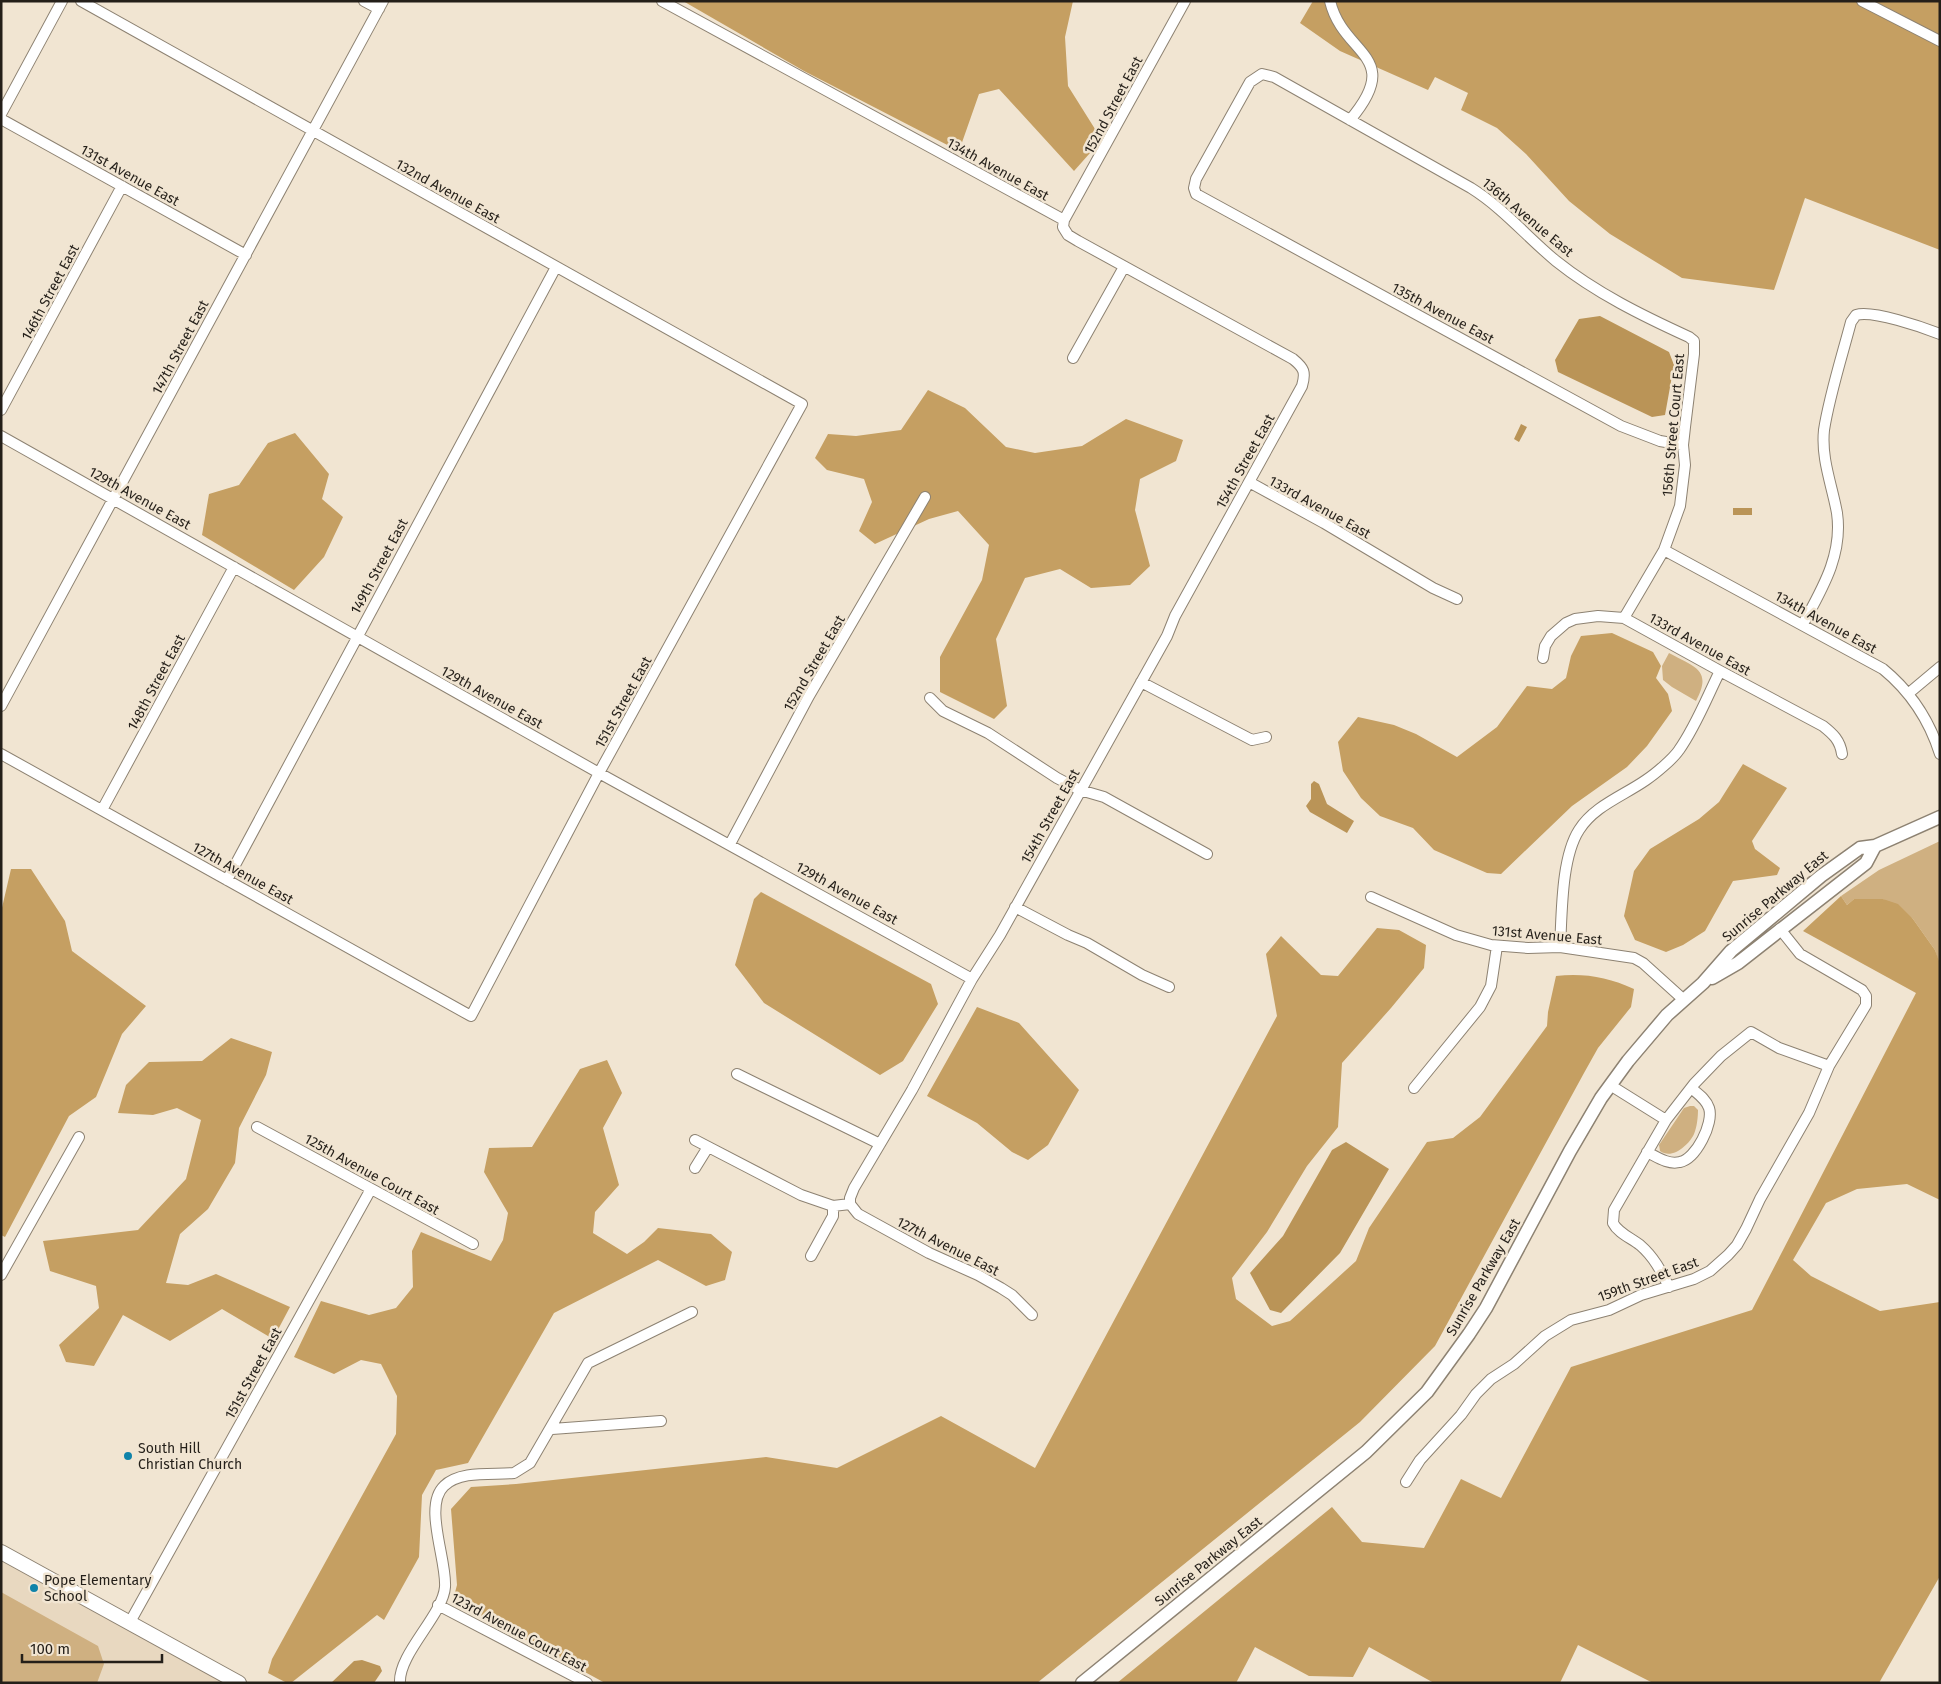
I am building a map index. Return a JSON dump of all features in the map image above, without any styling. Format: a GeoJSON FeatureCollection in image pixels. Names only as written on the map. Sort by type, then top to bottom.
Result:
{"type":"FeatureCollection","features":[{"type":"Feature","properties":{"kind":"main road"},"geometry":{"type":"LineString","coordinates":[[2,1553],[239,1683]]}},
{"type":"Feature","properties":{"kind":"street"},"geometry":{"type":"LineString","coordinates":[[1,114],[62,1]]}},
{"type":"Feature","properties":{"kind":"street","name":"132nd Avenue East"},"geometry":{"type":"LineString","coordinates":[[81,1],[802,404]]}},
{"type":"Feature","properties":{"kind":"street"},"geometry":{"type":"LineString","coordinates":[[364,1],[381,5]]}},
{"type":"Feature","properties":{"kind":"street","name":"134th Avenue East"},"geometry":{"type":"LineString","coordinates":[[662,1],[1064,220],[1063,226],[1068,234],[1124,267],[1280,351],[1299,364],[1305,375]]}},
{"type":"Feature","properties":{"kind":"street","name":"152nd Street East"},"geometry":{"type":"LineString","coordinates":[[1064,220],[1185,1]]}},
{"type":"Feature","properties":{"kind":"street"},"geometry":{"type":"LineString","coordinates":[[1330,1],[1332,10],[1340,24],[1367,58],[1373,77],[1364,103],[1350,120]]}},
{"type":"Feature","properties":{"kind":"street"},"geometry":{"type":"LineString","coordinates":[[1862,1],[1940,41]]}},
{"type":"Feature","properties":{"kind":"street","name":"147th Street East"},"geometry":{"type":"LineString","coordinates":[[1,706],[381,5]]}},
{"type":"Feature","properties":{"kind":"street","name":"136th Avenue East"},"geometry":{"type":"LineString","coordinates":[[1195,192],[1196,179],[1246,90],[1254,79],[1263,75],[1274,77],[1478,192],[1498,206],[1557,261],[1576,275],[1618,302],[1694,341]]}},
{"type":"Feature","properties":{"kind":"street","name":"131st Avenue East"},"geometry":{"type":"LineString","coordinates":[[1,119],[246,255]]}},
{"type":"Feature","properties":{"kind":"street","name":"146th Street East"},"geometry":{"type":"LineString","coordinates":[[1,410],[122,186]]}},
{"type":"Feature","properties":{"kind":"street","name":"135th Avenue East"},"geometry":{"type":"LineString","coordinates":[[1195,192],[1201,198],[1621,426],[1660,441],[1683,445]]}},
{"type":"Feature","properties":{"kind":"street","name":"149th Street East"},"geometry":{"type":"LineString","coordinates":[[227,880],[356,636],[556,267]]}},
{"type":"Feature","properties":{"kind":"street"},"geometry":{"type":"LineString","coordinates":[[1073,358],[1124,267]]}},
{"type":"Feature","properties":{"kind":"street"},"geometry":{"type":"LineString","coordinates":[[1803,624],[1832,568],[1836,553],[1838,533],[1837,512],[1825,461],[1824,431],[1851,322],[1856,315],[1868,314],[1911,324],[1940,334]]}},
{"type":"Feature","properties":{"kind":"street","name":"156th Street Court East"},"geometry":{"type":"LineString","coordinates":[[1624,618],[1664,550],[1676,523],[1683,494],[1685,465],[1683,445],[1694,341]]}},
{"type":"Feature","properties":{"kind":"street","name":"154th Street East"},"geometry":{"type":"LineString","coordinates":[[850,1204],[854,1188],[912,1090],[972,979],[993,947],[1141,682],[1302,386],[1305,375]]}},
{"type":"Feature","properties":{"kind":"street","name":"151st Street East"},"geometry":{"type":"LineString","coordinates":[[471,1016],[599,774],[802,404]]}},
{"type":"Feature","properties":{"kind":"street","name":"129th Avenue East"},"geometry":{"type":"LineString","coordinates":[[1,436],[599,774],[730,844],[972,979]]}},
{"type":"Feature","properties":{"kind":"street","name":"133rd Avenue East"},"geometry":{"type":"LineString","coordinates":[[1249,482],[1324,523],[1433,588],[1457,599]]}},
{"type":"Feature","properties":{"kind":"street","name":"152nd Street East"},"geometry":{"type":"LineString","coordinates":[[730,844],[809,696],[925,497]]}},
{"type":"Feature","properties":{"kind":"street","name":"134th Avenue East"},"geometry":{"type":"LineString","coordinates":[[1664,550],[1883,669],[1909,693],[1920,708],[1936,741],[1940,754]]}},
{"type":"Feature","properties":{"kind":"street","name":"148th Street East"},"geometry":{"type":"LineString","coordinates":[[102,810],[234,567]]}},
{"type":"Feature","properties":{"kind":"street","name":"133rd Avenue East"},"geometry":{"type":"LineString","coordinates":[[1543,658],[1545,646],[1551,636],[1575,618],[1598,616],[1624,618],[1823,726],[1837,739],[1841,746],[1842,754]]}},
{"type":"Feature","properties":{"kind":"street"},"geometry":{"type":"LineString","coordinates":[[1909,693],[1940,668]]}},
{"type":"Feature","properties":{"kind":"street"},"geometry":{"type":"LineString","coordinates":[[1560,947],[1566,872],[1571,848],[1578,831],[1593,813],[1646,780],[1679,750],[1700,714],[1720,671]]}},
{"type":"Feature","properties":{"kind":"street"},"geometry":{"type":"LineString","coordinates":[[1141,682],[1252,740],[1266,737]]}},
{"type":"Feature","properties":{"kind":"street"},"geometry":{"type":"LineString","coordinates":[[930,698],[943,711],[988,733],[1057,778],[1080,790],[1104,797],[1207,854]]}},
{"type":"Feature","properties":{"kind":"street","name":"127th Avenue East"},"geometry":{"type":"LineString","coordinates":[[1,754],[471,1016]]}},
{"type":"Feature","properties":{"kind":"street","name":"Sunrise Parkway East"},"geometry":{"type":"LineString","coordinates":[[1082,1683],[1366,1452],[1427,1392],[1455,1356],[1486,1308],[1570,1151],[1610,1085],[1647,1037],[1667,1015],[1703,982],[1731,952],[1821,876],[1860,848],[1875,846],[1940,817]]}},
{"type":"Feature","properties":{"kind":"street","name":"Sunrise Parkway East"},"geometry":{"type":"LineString","coordinates":[[1703,982],[1738,963],[1866,863],[1875,846]]}},
{"type":"Feature","properties":{"kind":"street","name":"131st Avenue East"},"geometry":{"type":"LineString","coordinates":[[1371,897],[1456,935],[1497,946],[1528,948],[1560,947],[1634,958],[1643,963],[1684,1000]]}},
{"type":"Feature","properties":{"kind":"street"},"geometry":{"type":"LineString","coordinates":[[1015,907],[1087,943],[1142,975],[1169,987]]}},
{"type":"Feature","properties":{"kind":"street","name":"159th Street East"},"geometry":{"type":"LineString","coordinates":[[1406,1482],[1420,1460],[1461,1415],[1476,1394],[1491,1379],[1514,1364],[1545,1336],[1571,1320],[1609,1310],[1641,1295],[1694,1279],[1710,1270],[1737,1245],[1760,1199],[1809,1113],[1829,1066],[1863,1013],[1866,1005],[1866,996],[1862,990],[1800,954],[1780,929]]}},
{"type":"Feature","properties":{"kind":"street"},"geometry":{"type":"LineString","coordinates":[[1414,1088],[1480,1007],[1491,986],[1497,946]]}},
{"type":"Feature","properties":{"kind":"street"},"geometry":{"type":"LineString","coordinates":[[1669,1287],[1658,1264],[1642,1246],[1618,1230],[1612,1222],[1614,1210],[1666,1120],[1691,1088],[1721,1056],[1751,1032],[1779,1048],[1829,1066]]}},
{"type":"Feature","properties":{"kind":"street"},"geometry":{"type":"LineString","coordinates":[[737,1074],[880,1144]]}},
{"type":"Feature","properties":{"kind":"street"},"geometry":{"type":"LineString","coordinates":[[1610,1085],[1666,1120]]}},
{"type":"Feature","properties":{"kind":"street"},"geometry":{"type":"LineString","coordinates":[[1647,1152],[1664,1161],[1681,1162],[1690,1156],[1700,1144],[1711,1118],[1709,1108],[1704,1100],[1691,1088]]}},
{"type":"Feature","properties":{"kind":"street","name":"125th Avenue Court East"},"geometry":{"type":"LineString","coordinates":[[257,1127],[473,1244]]}},
{"type":"Feature","properties":{"kind":"street"},"geometry":{"type":"LineString","coordinates":[[1,1275],[78,1137]]}},
{"type":"Feature","properties":{"kind":"street"},"geometry":{"type":"LineString","coordinates":[[695,1140],[801,1195],[833,1206],[850,1204]]}},
{"type":"Feature","properties":{"kind":"street"},"geometry":{"type":"LineString","coordinates":[[695,1168],[708,1146]]}},
{"type":"Feature","properties":{"kind":"street","name":"151st Street East"},"geometry":{"type":"LineString","coordinates":[[130,1622],[371,1188]]}},
{"type":"Feature","properties":{"kind":"street","name":"127th Avenue East"},"geometry":{"type":"LineString","coordinates":[[850,1204],[858,1214],[929,1253],[978,1275],[1001,1288],[1012,1295],[1032,1315]]}},
{"type":"Feature","properties":{"kind":"street"},"geometry":{"type":"LineString","coordinates":[[811,1256],[833,1216],[833,1206]]}},
{"type":"Feature","properties":{"kind":"street"},"geometry":{"type":"LineString","coordinates":[[400,1682],[401,1669],[438,1605],[445,1588],[435,1513],[436,1498],[444,1485],[462,1477],[514,1473],[522,1470],[530,1464],[552,1429],[588,1363],[692,1312]]}},
{"type":"Feature","properties":{"kind":"street"},"geometry":{"type":"LineString","coordinates":[[552,1429],[661,1421]]}},
{"type":"Feature","properties":{"kind":"street","name":"123rd Avenue Court East"},"geometry":{"type":"LineString","coordinates":[[438,1605],[587,1683]]}},
{"type":"Feature","properties":{"kind":"shaded area"},"geometry":{"type":"Polygon","coordinates":[[[683,1],[1073,1],[1065,37],[1068,86],[1095,129],[1090,153],[1074,171],[999,89],[979,94],[959,151],[804,71],[683,1]]]}},
{"type":"Feature","properties":{"kind":"shaded area"},"geometry":{"type":"Polygon","coordinates":[[[1313,1],[1940,1],[1940,250],[1805,198],[1774,290],[1682,278],[1610,234],[1569,201],[1526,154],[1497,128],[1461,110],[1468,93],[1435,77],[1428,90],[1340,51],[1300,23],[1313,1]]]}},
{"type":"Feature","properties":{"kind":"shaded area"},"geometry":{"type":"Polygon","coordinates":[[[1600,316],[1669,352],[1674,365],[1665,415],[1652,417],[1558,372],[1555,360],[1579,319],[1600,316]]]}},
{"type":"Feature","properties":{"kind":"shaded area"},"geometry":{"type":"Polygon","coordinates":[[[928,390],[965,408],[1006,447],[1035,453],[1082,446],[1126,419],[1183,440],[1176,461],[1140,479],[1135,510],[1150,566],[1130,585],[1091,588],[1060,569],[1025,578],[996,639],[1007,706],[994,719],[940,692],[940,657],[982,580],[989,545],[958,511],[929,519],[875,544],[859,531],[872,502],[864,479],[827,470],[815,458],[828,434],[856,436],[901,430],[928,390]]]}},
{"type":"Feature","properties":{"kind":"shaded area"},"geometry":{"type":"Polygon","coordinates":[[[1521,424],[1527,427],[1519,442],[1514,439],[1521,424]]]}},
{"type":"Feature","properties":{"kind":"shaded area"},"geometry":{"type":"Polygon","coordinates":[[[295,433],[329,474],[322,499],[343,517],[324,557],[294,590],[202,535],[209,494],[239,485],[268,443],[295,433]]]}},
{"type":"Feature","properties":{"kind":"shaded area"},"geometry":{"type":"Polygon","coordinates":[[[1733,508],[1752,508],[1752,515],[1733,515],[1733,508]]]}},
{"type":"Feature","properties":{"kind":"shaded area"},"geometry":{"type":"Polygon","coordinates":[[[1612,633],[1653,652],[1661,666],[1656,678],[1668,694],[1672,711],[1647,746],[1627,767],[1572,806],[1501,874],[1487,873],[1434,850],[1413,828],[1380,816],[1361,798],[1343,771],[1338,742],[1358,717],[1394,725],[1416,734],[1457,757],[1497,727],[1527,686],[1552,689],[1566,678],[1571,656],[1581,636],[1612,633]]]}},
{"type":"Feature","properties":{"kind":"shaded area"},"geometry":{"type":"Polygon","coordinates":[[[1669,653],[1693,666],[1702,675],[1701,690],[1696,701],[1663,680],[1662,666],[1669,653]]]}},
{"type":"Feature","properties":{"kind":"shaded area"},"geometry":{"type":"Polygon","coordinates":[[[1743,764],[1787,788],[1752,841],[1755,849],[1780,868],[1777,875],[1733,881],[1705,931],[1683,945],[1666,952],[1635,940],[1624,916],[1634,871],[1650,849],[1699,819],[1719,802],[1743,764]]]}},
{"type":"Feature","properties":{"kind":"shaded area"},"geometry":{"type":"Polygon","coordinates":[[[1314,781],[1319,784],[1327,804],[1354,821],[1347,833],[1310,812],[1306,806],[1311,799],[1311,784],[1314,781]]]}},
{"type":"Feature","properties":{"kind":"shaded area"},"geometry":{"type":"Polygon","coordinates":[[[1940,841],[1939,964],[1935,950],[1913,919],[1883,899],[1854,899],[1847,905],[1841,896],[1879,870],[1940,841]]]}},
{"type":"Feature","properties":{"kind":"shaded area"},"geometry":{"type":"Polygon","coordinates":[[[11,869],[31,869],[65,921],[72,951],[146,1006],[122,1034],[96,1097],[69,1116],[5,1237],[1,1235],[1,912],[11,869]]]}},
{"type":"Feature","properties":{"kind":"shaded area"},"geometry":{"type":"Polygon","coordinates":[[[761,892],[931,984],[938,1004],[903,1061],[880,1075],[764,1003],[735,965],[754,899],[761,892]]]}},
{"type":"Feature","properties":{"kind":"shaded area"},"geometry":{"type":"Polygon","coordinates":[[[1841,896],[1847,905],[1854,899],[1883,899],[1898,904],[1913,919],[1935,950],[1940,964],[1940,1200],[1907,1184],[1857,1189],[1826,1203],[1793,1260],[1811,1276],[1880,1311],[1940,1302],[1940,1576],[1879,1683],[1653,1683],[1578,1645],[1560,1683],[1434,1683],[1369,1647],[1353,1677],[1309,1676],[1255,1647],[1236,1683],[1117,1683],[1332,1507],[1362,1542],[1424,1548],[1461,1479],[1501,1498],[1571,1367],[1752,1310],[1916,993],[1803,931],[1841,896]]]}},
{"type":"Feature","properties":{"kind":"shaded area"},"geometry":{"type":"Polygon","coordinates":[[[1377,928],[1399,930],[1426,945],[1424,968],[1342,1063],[1338,1127],[1307,1166],[1267,1232],[1232,1278],[1236,1299],[1272,1326],[1290,1321],[1356,1261],[1369,1228],[1427,1142],[1453,1138],[1480,1117],[1547,1026],[1556,976],[1596,977],[1634,989],[1631,1007],[1598,1048],[1435,1346],[1360,1422],[1037,1683],[605,1683],[453,1600],[457,1585],[451,1509],[471,1487],[516,1484],[766,1457],[837,1468],[941,1416],[1035,1468],[1277,1016],[1266,954],[1281,936],[1321,975],[1338,976],[1377,928]]]}},
{"type":"Feature","properties":{"kind":"shaded area"},"geometry":{"type":"Polygon","coordinates":[[[977,1007],[1019,1023],[1079,1090],[1048,1145],[1028,1160],[1012,1152],[977,1123],[927,1096],[977,1007]]]}},
{"type":"Feature","properties":{"kind":"shaded area"},"geometry":{"type":"Polygon","coordinates":[[[231,1038],[272,1052],[266,1075],[239,1128],[235,1163],[208,1209],[180,1234],[166,1283],[188,1285],[216,1274],[290,1307],[273,1339],[222,1309],[170,1341],[123,1315],[94,1366],[66,1362],[59,1345],[99,1308],[96,1286],[50,1271],[43,1241],[138,1230],[186,1179],[201,1120],[177,1108],[153,1115],[118,1113],[126,1085],[149,1062],[202,1061],[231,1038]]]}},
{"type":"Feature","properties":{"kind":"shaded area"},"geometry":{"type":"Polygon","coordinates":[[[607,1060],[622,1093],[603,1128],[619,1185],[595,1212],[593,1233],[627,1254],[644,1242],[658,1228],[711,1234],[732,1252],[725,1280],[706,1286],[658,1260],[554,1313],[468,1463],[436,1470],[422,1495],[419,1557],[384,1620],[377,1615],[291,1683],[287,1683],[268,1673],[272,1659],[396,1434],[397,1396],[381,1364],[361,1360],[334,1374],[294,1357],[321,1301],[369,1315],[396,1308],[413,1287],[412,1251],[421,1232],[491,1261],[503,1240],[508,1213],[484,1172],[489,1148],[532,1147],[580,1069],[607,1060]]]}},
{"type":"Feature","properties":{"kind":"shaded area"},"geometry":{"type":"Polygon","coordinates":[[[1694,1106],[1698,1110],[1698,1119],[1692,1138],[1680,1150],[1670,1154],[1660,1151],[1659,1145],[1684,1108],[1694,1106]]]}},
{"type":"Feature","properties":{"kind":"shaded area"},"geometry":{"type":"Polygon","coordinates":[[[1346,1142],[1389,1169],[1340,1253],[1281,1313],[1270,1310],[1250,1273],[1283,1236],[1332,1150],[1346,1142]]]}},
{"type":"Feature","properties":{"kind":"shaded area","name":"Pope Elementary School"},"geometry":{"type":"Polygon","coordinates":[[[1,1554],[241,1683],[1,1683],[1,1554]]]}},
{"type":"Feature","properties":{"kind":"shaded area"},"geometry":{"type":"Polygon","coordinates":[[[1,1592],[98,1646],[104,1664],[97,1683],[1,1683],[1,1592]]]}},
{"type":"Feature","properties":{"kind":"shaded area"},"geometry":{"type":"Polygon","coordinates":[[[362,1660],[380,1666],[382,1671],[374,1683],[331,1683],[354,1661],[362,1660]]]}},
{"type":"Feature","properties":{"kind":"place","name":"South Hill Christian Church"},"geometry":{"type":"Point","coordinates":[128,1456]}},
{"type":"Feature","properties":{"kind":"place","name":"Pope Elementary School"},"geometry":{"type":"Point","coordinates":[34,1588]}}]}
